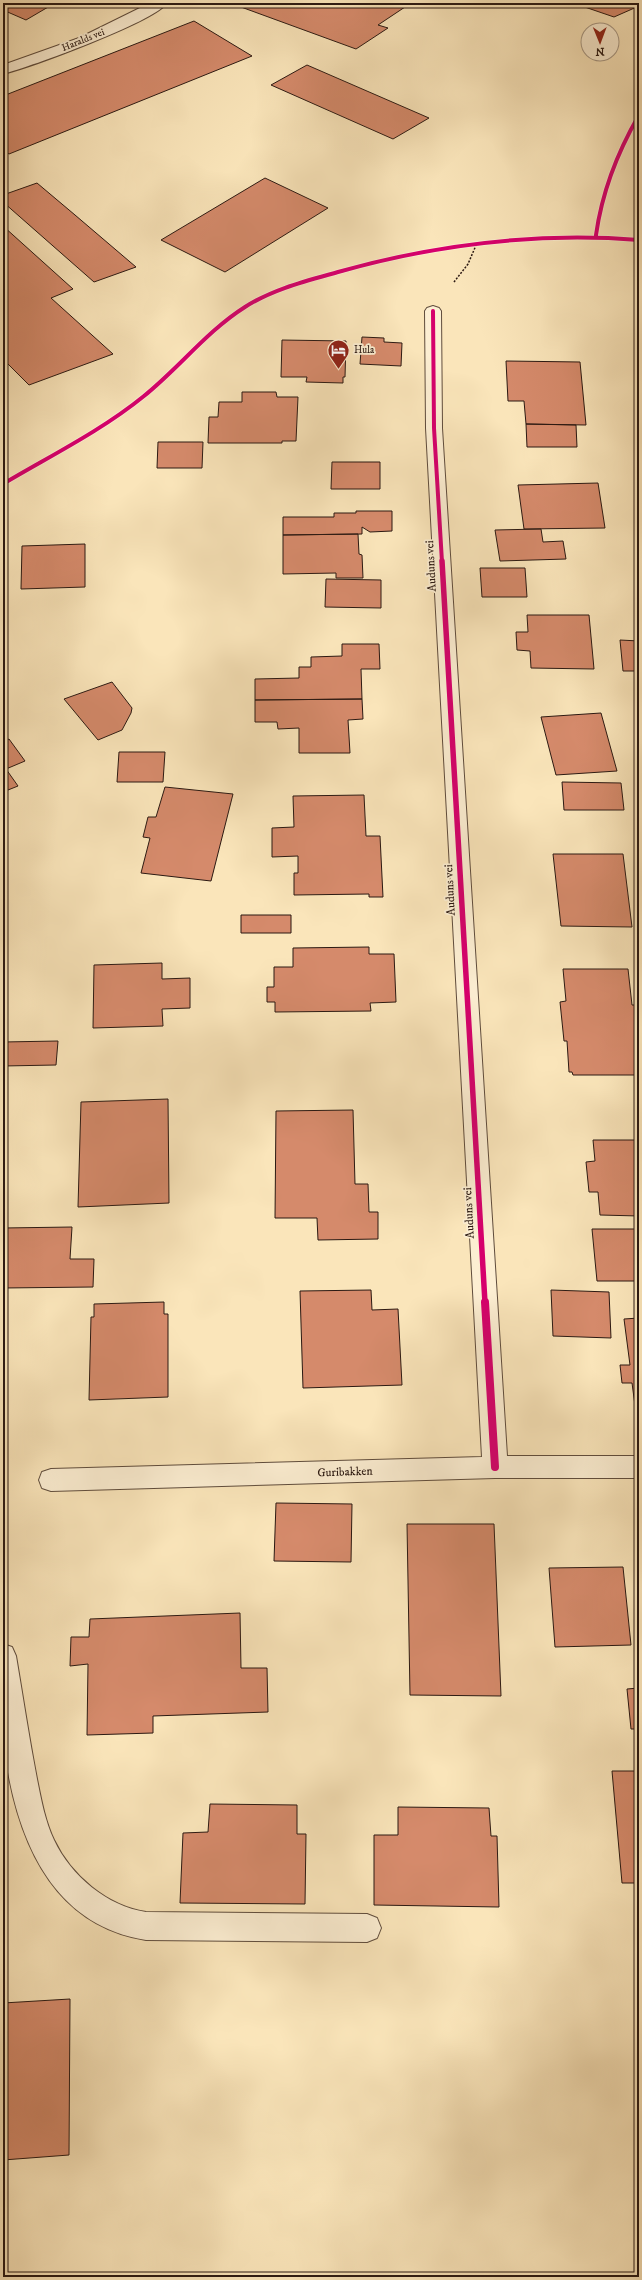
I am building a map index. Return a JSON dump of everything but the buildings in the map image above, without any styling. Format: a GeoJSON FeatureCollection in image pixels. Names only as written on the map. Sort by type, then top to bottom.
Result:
{"type":"FeatureCollection","features":[{"type":"Feature","properties":{"kind":"street","name":"Haralds vei"},"geometry":{"type":"LineString","coordinates":[[3,70],[82,41],[127,21],[160,3]]}},
{"type":"Feature","properties":{"kind":"street","name":"Auduns vei"},"geometry":{"type":"LineString","coordinates":[[433,311],[434,436],[495,1468]]}},
{"type":"Feature","properties":{"kind":"street","name":"Guribakken"},"geometry":{"type":"LineString","coordinates":[[51,1480],[495,1468],[639,1466]]}},
{"type":"Feature","properties":{"kind":"street"},"geometry":{"type":"LineString","coordinates":[[3,1656],[26,1788],[37,1832],[50,1861],[68,1885],[92,1906],[129,1923],[166,1927],[367,1928]]}},
{"type":"Feature","properties":{"kind":"path"},"geometry":{"type":"LineString","coordinates":[[433,311],[449,286],[464,271],[473,256],[473,244],[484,243]]}},
{"type":"Feature","properties":{"kind":"cycle path"},"geometry":{"type":"LineString","coordinates":[[596,235],[601,204],[611,173],[624,143],[639,115]]}},
{"type":"Feature","properties":{"kind":"cycle path"},"geometry":{"type":"LineString","coordinates":[[3,484],[125,410],[168,376],[205,339],[231,317],[254,302],[284,289],[362,265],[440,248],[480,242],[560,236],[639,240]]}},
{"type":"Feature","properties":{"kind":"cycle path"},"geometry":{"type":"LineString","coordinates":[[433,311],[434,428],[495,1467]]}},
{"type":"Feature","properties":{"kind":"place","name":"Hula"},"geometry":{"type":"Point","coordinates":[338,370]}}]}
